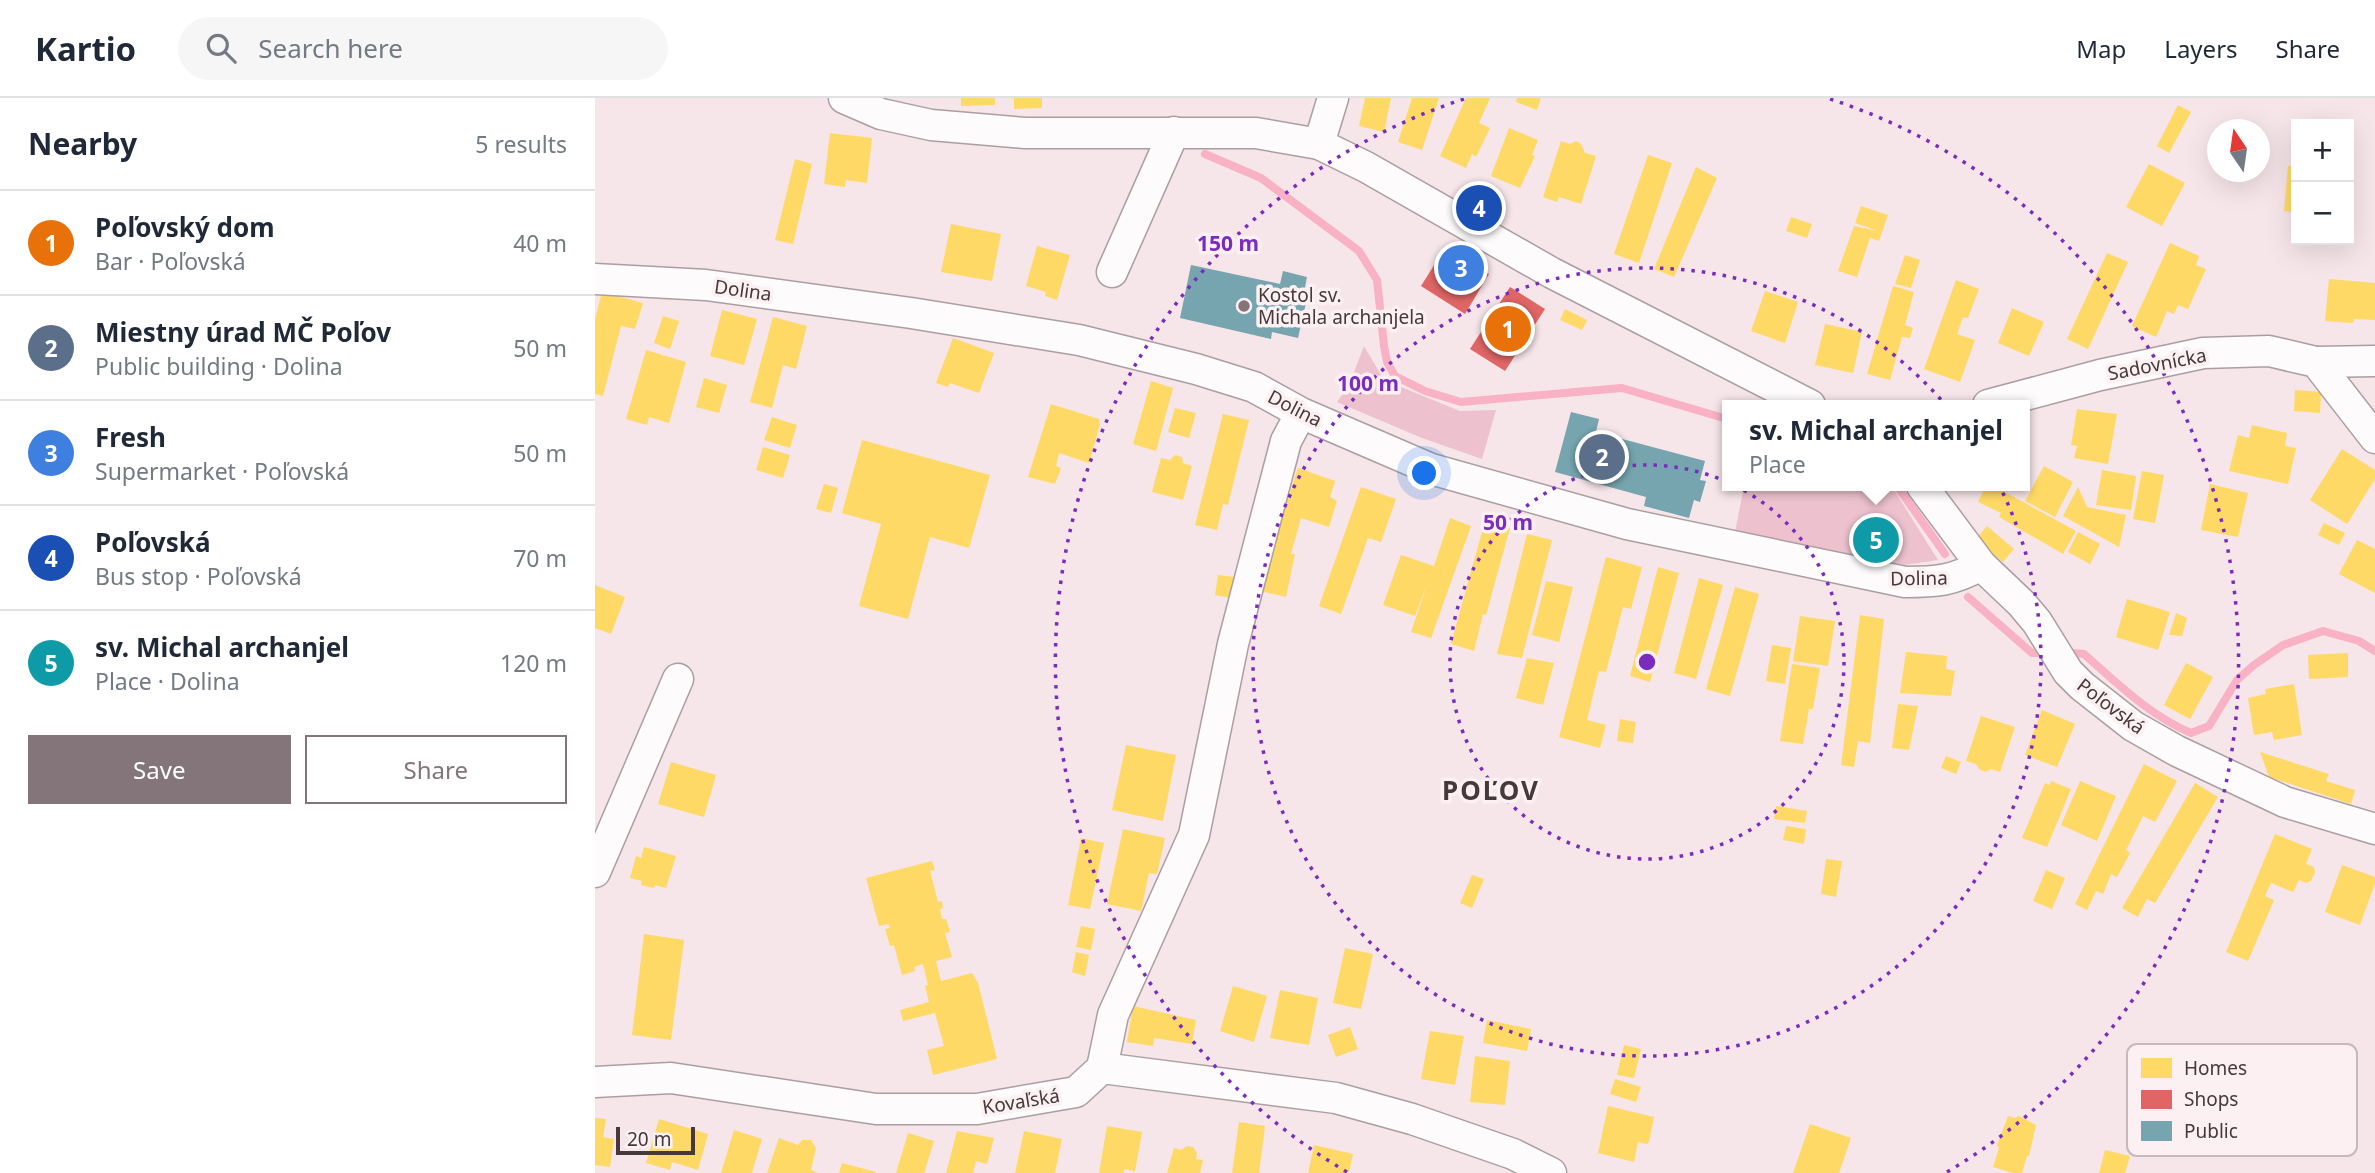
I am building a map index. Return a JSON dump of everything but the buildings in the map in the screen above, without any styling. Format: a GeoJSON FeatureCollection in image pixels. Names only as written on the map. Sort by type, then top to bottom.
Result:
{"type":"FeatureCollection","features":[{"type":"Feature","properties":{"kind":"street"},"geometry":{"type":"LineString","coordinates":[[844,98],[881,114],[931,125],[1025,133],[1256,133],[1319,144],[1366,167],[1552,273],[1800,400]]}},
{"type":"Feature","properties":{"kind":"street"},"geometry":{"type":"LineString","coordinates":[[1319,144],[1333,98]]}},
{"type":"Feature","properties":{"kind":"street"},"geometry":{"type":"LineString","coordinates":[[1112,272],[1174,132]]}},
{"type":"Feature","properties":{"kind":"street","name":"Dolina"},"geometry":{"type":"LineString","coordinates":[[595,279],[715,286],[1079,340],[1196,369],[1254,387],[1301,413],[1431,469],[1627,524],[1888,580],[1940,581],[1960,576],[1980,565]]}},
{"type":"Feature","properties":{"kind":"street","name":"Sadovnícka"},"geometry":{"type":"LineString","coordinates":[[2007,400],[2203,353],[2269,351],[2316,362],[2375,361]]}},
{"type":"Feature","properties":{"kind":"street"},"geometry":{"type":"LineString","coordinates":[[2316,362],[2375,438]]}},
{"type":"Feature","properties":{"kind":"street"},"geometry":{"type":"LineString","coordinates":[[1301,413],[1286,441],[1233,644],[1194,835],[1113,1014],[1102,1068],[1336,1098],[1412,1119],[1513,1154],[1551,1173]]}},
{"type":"Feature","properties":{"kind":"street","name":"Poľovská"},"geometry":{"type":"LineString","coordinates":[[1926,491],[1980,565],[2021,603],[2048,638],[2068,672],[2133,726],[2177,751],[2285,802],[2375,828]]}},
{"type":"Feature","properties":{"kind":"street"},"geometry":{"type":"LineString","coordinates":[[1944,491],[1946,516]]}},
{"type":"Feature","properties":{"kind":"street"},"geometry":{"type":"LineString","coordinates":[[595,872],[678,678]]}},
{"type":"Feature","properties":{"kind":"street","name":"Kovaľská"},"geometry":{"type":"LineString","coordinates":[[595,1082],[671,1078],[876,1110],[977,1109],[1076,1093],[1102,1068]]}},
{"type":"Feature","properties":{"kind":"shaded area"},"geometry":{"type":"Polygon","coordinates":[[[1364,346],[1384,380],[1460,411],[1496,410],[1482,459],[1422,438],[1337,402],[1349,385],[1364,346]]]}},
{"type":"Feature","properties":{"kind":"shaded area"},"geometry":{"type":"Polygon","coordinates":[[[1743,491],[1895,491],[1938,560],[1904,565],[1735,532],[1743,491]]]}},
{"type":"Feature","properties":{"kind":"waterway"},"geometry":{"type":"LineString","coordinates":[[1205,154],[1261,178],[1359,251],[1377,280],[1384,346],[1387,362],[1395,376],[1425,391],[1461,402],[1622,388],[1722,418]]}},
{"type":"Feature","properties":{"kind":"waterway"},"geometry":{"type":"LineString","coordinates":[[1901,491],[1945,554]]}},
{"type":"Feature","properties":{"kind":"waterway"},"geometry":{"type":"LineString","coordinates":[[1968,597],[2032,653],[2040,653]]}},
{"type":"Feature","properties":{"kind":"waterway"},"geometry":{"type":"LineString","coordinates":[[2072,653],[2084,654],[2147,708],[2191,733],[2209,726],[2237,680],[2283,645],[2323,631],[2359,641],[2375,651]]}},
{"type":"Feature","properties":{"kind":"place","name":"Poľovská"},"geometry":{"type":"Point","coordinates":[1479,208]}},
{"type":"Feature","properties":{"kind":"place","name":"Fresh"},"geometry":{"type":"Point","coordinates":[1461,268]}},
{"type":"Feature","properties":{"kind":"place","name":"Kostol sv. Michala archanjela"},"geometry":{"type":"Point","coordinates":[1244,306]}},
{"type":"Feature","properties":{"kind":"place","name":"Poľovský dom"},"geometry":{"type":"Point","coordinates":[1508,329]}},
{"type":"Feature","properties":{"kind":"place","name":"Miestny úrad MČ Poľov"},"geometry":{"type":"Point","coordinates":[1602,457]}},
{"type":"Feature","properties":{"kind":"place","name":"sv. Michal archanjel"},"geometry":{"type":"Point","coordinates":[1876,540]}},
{"type":"Feature","properties":{"kind":"district","name":"POĽOV"},"geometry":{"type":"Point","coordinates":[1491,790]}}]}
